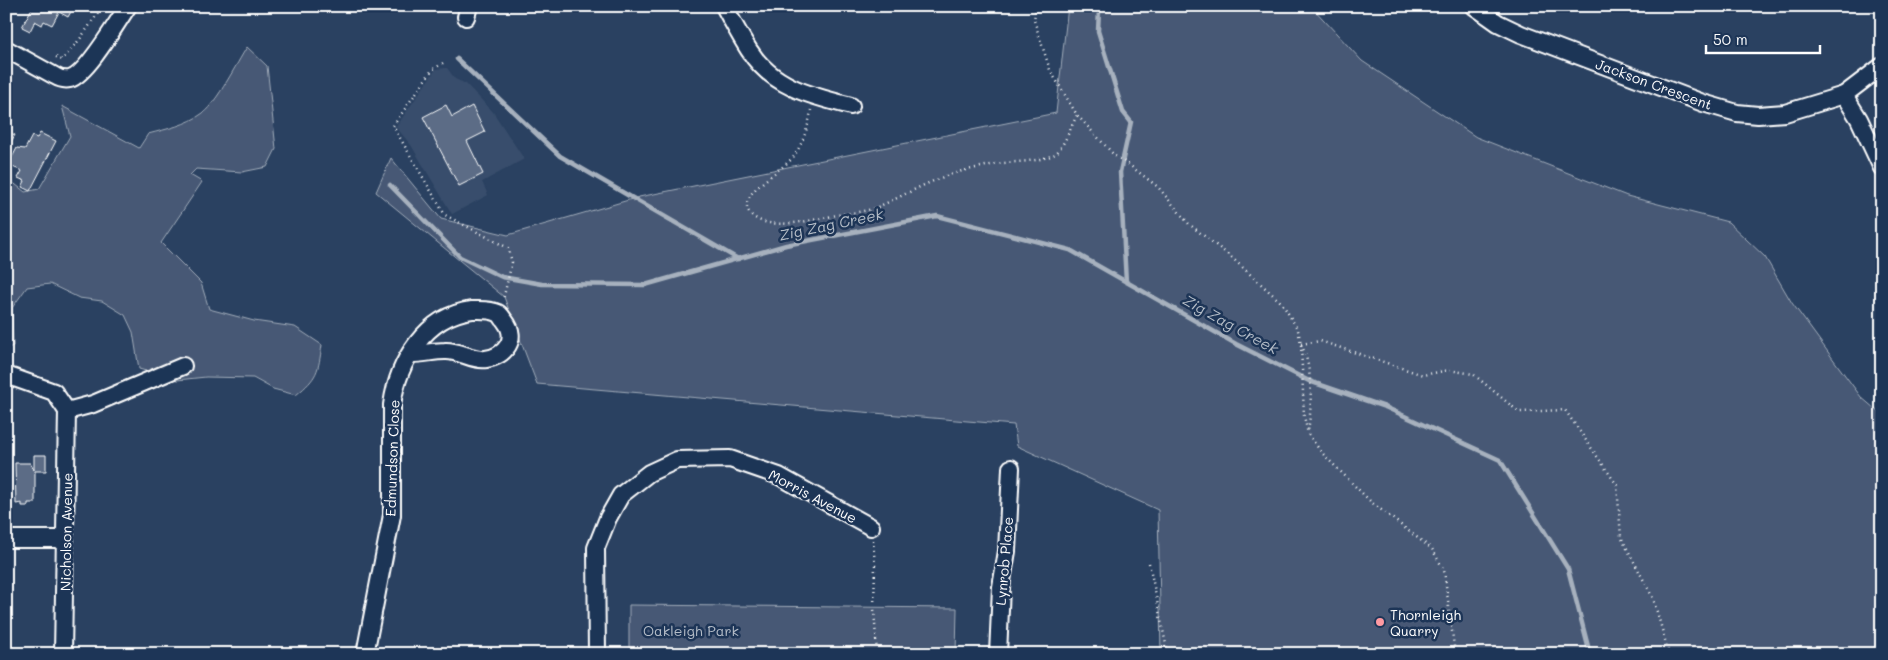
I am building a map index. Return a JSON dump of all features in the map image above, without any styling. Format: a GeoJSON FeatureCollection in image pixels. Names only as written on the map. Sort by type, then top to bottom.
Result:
{"type":"FeatureCollection","features":[{"type":"Feature","properties":{"kind":"street"},"geometry":{"type":"LineString","coordinates":[[6,50],[55,76],[62,79],[70,79],[85,69],[128,6]]}},
{"type":"Feature","properties":{"kind":"street"},"geometry":{"type":"LineString","coordinates":[[724,6],[749,51],[771,76],[795,90],[850,106]]}},
{"type":"Feature","properties":{"kind":"street","name":"Jackson Crescent"},"geometry":{"type":"LineString","coordinates":[[1474,6],[1521,34],[1703,103],[1737,113],[1758,115],[1786,113],[1844,95]]}},
{"type":"Feature","properties":{"kind":"street"},"geometry":{"type":"LineString","coordinates":[[1882,66],[1844,95],[1859,119],[1882,168]]}},
{"type":"Feature","properties":{"kind":"street","name":"Edmundson Close"},"geometry":{"type":"LineString","coordinates":[[365,654],[392,515],[392,405],[400,372],[411,354],[415,343],[425,333],[439,322],[460,312],[481,310],[499,313],[509,326],[510,344],[502,354],[484,360],[447,350],[411,354]]}},
{"type":"Feature","properties":{"kind":"street"},"geometry":{"type":"LineString","coordinates":[[6,375],[54,392],[67,411],[93,404],[183,366]]}},
{"type":"Feature","properties":{"kind":"street","name":"Nicholson Avenue"},"geometry":{"type":"LineString","coordinates":[[64,654],[67,411]]}},
{"type":"Feature","properties":{"kind":"street","name":"Morris Avenue"},"geometry":{"type":"LineString","coordinates":[[597,654],[596,548],[608,518],[621,495],[649,473],[677,460],[730,459],[779,476],[871,527]]}},
{"type":"Feature","properties":{"kind":"street","name":"Lynrob Place"},"geometry":{"type":"LineString","coordinates":[[998,654],[1001,587],[1007,550],[1011,468]]}},
{"type":"Feature","properties":{"kind":"street"},"geometry":{"type":"LineString","coordinates":[[6,538],[65,539]]}},
{"type":"Feature","properties":{"kind":"path"},"geometry":{"type":"LineString","coordinates":[[55,56],[62,60],[80,39],[103,6]]}},
{"type":"Feature","properties":{"kind":"path"},"geometry":{"type":"LineString","coordinates":[[1036,6],[1034,20],[1050,70],[1077,114],[1114,156],[1128,164],[1158,187],[1189,224],[1282,303],[1298,330],[1301,351],[1304,416],[1308,434],[1322,453],[1372,502],[1432,549],[1444,570],[1455,654]]}},
{"type":"Feature","properties":{"kind":"path"},"geometry":{"type":"LineString","coordinates":[[443,63],[432,70],[393,126],[445,215],[508,248],[512,262],[504,297]]}},
{"type":"Feature","properties":{"kind":"path"},"geometry":{"type":"LineString","coordinates":[[809,125],[794,156],[783,168],[750,194],[746,202],[748,210],[754,219],[787,224],[873,208],[936,179],[994,164],[1042,159],[1058,152],[1077,114]]}},
{"type":"Feature","properties":{"kind":"path"},"geometry":{"type":"LineString","coordinates":[[1300,344],[1320,341],[1423,375],[1449,370],[1473,374],[1520,412],[1565,410],[1617,484],[1622,537],[1653,598],[1669,654]]}},
{"type":"Feature","properties":{"kind":"path"},"geometry":{"type":"LineString","coordinates":[[1300,344],[1306,353],[1310,381],[1308,434]]}},
{"type":"Feature","properties":{"kind":"path","name":"Morris Avenue"},"geometry":{"type":"LineString","coordinates":[[871,527],[875,565],[874,608],[877,654]]}},
{"type":"Feature","properties":{"kind":"path"},"geometry":{"type":"LineString","coordinates":[[1149,564],[1168,654]]}},
{"type":"Feature","properties":{"kind":"shaded area"},"geometry":{"type":"Polygon","coordinates":[[[447,68],[455,79],[466,84],[493,112],[524,159],[482,182],[488,195],[452,214],[411,145],[396,127],[436,69],[447,68]]]}},
{"type":"Feature","properties":{"kind":"green space"},"geometry":{"type":"Polygon","coordinates":[[[1068,6],[1311,6],[1362,61],[1476,137],[1627,196],[1728,222],[1765,257],[1792,303],[1861,397],[1882,415],[1882,654],[1161,654],[1158,510],[1017,446],[1014,425],[537,384],[504,297],[376,192],[391,158],[441,219],[508,235],[639,197],[1056,113],[1068,6]]]}},
{"type":"Feature","properties":{"kind":"green space"},"geometry":{"type":"Polygon","coordinates":[[[247,47],[267,66],[276,149],[267,167],[242,172],[196,169],[190,175],[202,182],[161,243],[201,283],[209,309],[254,321],[295,327],[322,345],[318,368],[313,378],[296,395],[273,389],[253,378],[206,377],[177,380],[139,369],[133,332],[125,315],[102,301],[79,298],[50,284],[27,287],[12,308],[13,346],[6,349],[6,177],[25,192],[39,189],[70,136],[62,106],[139,148],[148,134],[184,124],[209,108],[247,47]]]}},
{"type":"Feature","properties":{"kind":"green space","name":"Oakleigh Park"},"geometry":{"type":"Polygon","coordinates":[[[629,605],[957,608],[956,654],[629,654],[629,605]]]}},
{"type":"Feature","properties":{"kind":"building"},"geometry":{"type":"Polygon","coordinates":[[[33,6],[71,6],[73,8],[68,17],[59,12],[52,25],[44,21],[42,25],[35,21],[30,31],[22,27],[33,6]]]}},
{"type":"Feature","properties":{"kind":"building"},"geometry":{"type":"Polygon","coordinates":[[[446,105],[452,117],[472,106],[485,132],[467,141],[483,174],[459,186],[423,117],[446,105]]]}},
{"type":"Feature","properties":{"kind":"building"},"geometry":{"type":"Polygon","coordinates":[[[6,124],[12,127],[9,132],[15,135],[9,145],[6,143],[6,124]]]}},
{"type":"Feature","properties":{"kind":"building"},"geometry":{"type":"Polygon","coordinates":[[[40,133],[56,141],[30,191],[22,187],[25,181],[18,178],[22,171],[8,165],[17,148],[25,149],[32,136],[37,138],[40,133]]]}},
{"type":"Feature","properties":{"kind":"building"},"geometry":{"type":"Polygon","coordinates":[[[34,455],[46,455],[46,471],[35,471],[35,503],[28,503],[28,506],[22,506],[22,503],[16,504],[15,463],[30,463],[34,470],[34,455]]]}},
{"type":"Feature","properties":{"kind":"waterway"},"geometry":{"type":"LineString","coordinates":[[1099,10],[1098,31],[1123,112],[1131,122],[1120,172],[1126,282]]}},
{"type":"Feature","properties":{"kind":"waterway","name":"Zig Zag Creek"},"geometry":{"type":"LineString","coordinates":[[457,59],[560,156],[738,259]]}},
{"type":"Feature","properties":{"kind":"waterway","name":"Zig Zag Creek"},"geometry":{"type":"LineString","coordinates":[[390,185],[460,257],[502,277],[542,284],[645,285],[786,245],[937,216],[1070,250],[1236,344],[1309,381],[1385,407],[1500,460],[1568,569],[1590,654]]}},
{"type":"Feature","properties":{"kind":"place","name":"Thornleigh Quarry"},"geometry":{"type":"Point","coordinates":[1380,622]}}]}
